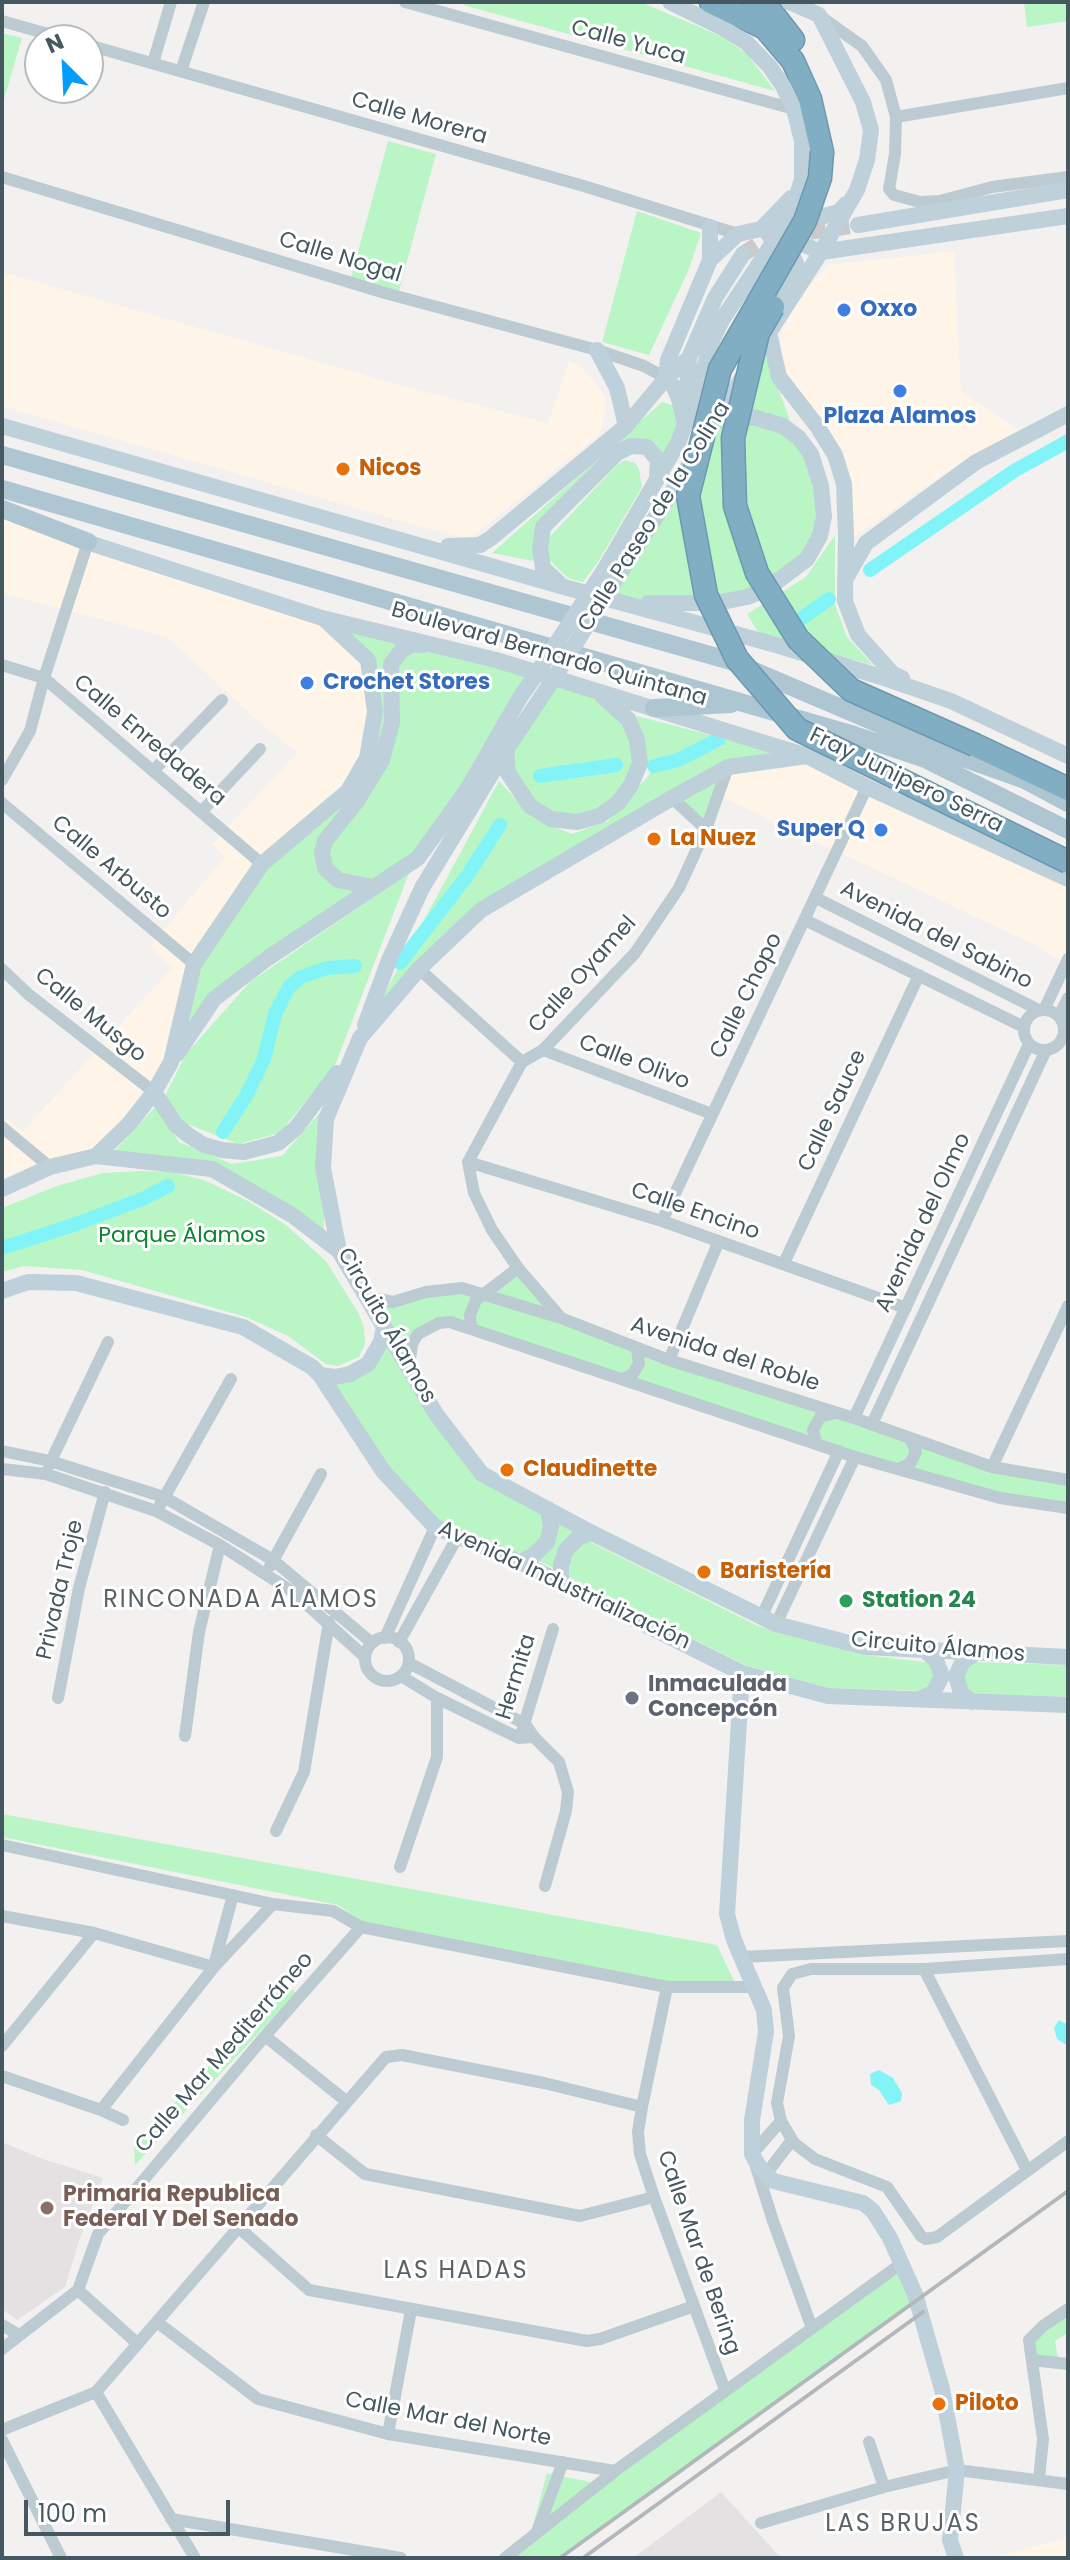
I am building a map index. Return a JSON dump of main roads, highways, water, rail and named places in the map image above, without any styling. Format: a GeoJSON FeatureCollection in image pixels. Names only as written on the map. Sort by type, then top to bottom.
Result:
{"type":"FeatureCollection","features":[{"type":"Feature","properties":{"kind":"highway"},"geometry":{"type":"LineString","coordinates":[[711,2],[765,28],[793,61],[810,99],[827,159]]}},
{"type":"Feature","properties":{"kind":"highway"},"geometry":{"type":"LineString","coordinates":[[754,2],[769,9],[802,52],[815,79],[831,130],[822,218],[758,333],[733,438],[735,506],[757,573],[798,639],[851,690],[1068,789]]}},
{"type":"Feature","properties":{"kind":"highway","name":"Fray Junipero Serra"},"geometry":{"type":"LineString","coordinates":[[827,159],[805,221],[720,369],[688,496],[706,595],[737,659],[797,729],[1068,862]]}},
{"type":"Feature","properties":{"kind":"main road","name":"Boulevard Bernardo Quintana"},"geometry":{"type":"LineString","coordinates":[[2,455],[731,661],[935,748],[1025,780],[1068,803]]}},
{"type":"Feature","properties":{"kind":"main road","name":"Boulevard Bernardo Quintana"},"geometry":{"type":"LineString","coordinates":[[2,489],[854,735],[925,759],[1068,830]]}},
{"type":"Feature","properties":{"kind":"main road"},"geometry":{"type":"LineString","coordinates":[[2,509],[88,542]]}},
{"type":"Feature","properties":{"kind":"main road"},"geometry":{"type":"LineString","coordinates":[[654,708],[746,703]]}},
{"type":"Feature","properties":{"kind":"water"},"geometry":{"type":"Polygon","coordinates":[[[1059,2020],[1068,2025],[1068,2046],[1057,2039],[1054,2028],[1059,2020]]]}},
{"type":"Feature","properties":{"kind":"water"},"geometry":{"type":"Polygon","coordinates":[[[879,2070],[893,2078],[902,2093],[901,2101],[889,2105],[879,2090],[871,2085],[870,2074],[879,2070]]]}},
{"type":"Feature","properties":{"kind":"waterway"},"geometry":{"type":"LineString","coordinates":[[870,570],[1014,471],[1068,441]]}},
{"type":"Feature","properties":{"kind":"waterway"},"geometry":{"type":"LineString","coordinates":[[785,630],[829,599]]}},
{"type":"Feature","properties":{"kind":"waterway"},"geometry":{"type":"LineString","coordinates":[[654,766],[678,760],[719,739]]}},
{"type":"Feature","properties":{"kind":"waterway"},"geometry":{"type":"LineString","coordinates":[[540,776],[616,765]]}},
{"type":"Feature","properties":{"kind":"waterway"},"geometry":{"type":"LineString","coordinates":[[400,963],[467,876],[500,825]]}},
{"type":"Feature","properties":{"kind":"waterway"},"geometry":{"type":"LineString","coordinates":[[223,1132],[246,1096],[264,1059],[275,1014],[289,987],[301,977],[327,968],[355,966]]}},
{"type":"Feature","properties":{"kind":"waterway"},"geometry":{"type":"LineString","coordinates":[[2,1248],[76,1224],[168,1186]]}},
{"type":"Feature","properties":{"kind":"tunnel"},"geometry":{"type":"LineString","coordinates":[[743,254],[768,238],[858,225]]}},
{"type":"Feature","properties":{"kind":"railway"},"geometry":{"type":"LineString","coordinates":[[560,2558],[1068,2191]]}},
{"type":"Feature","properties":{"kind":"railway"},"geometry":{"type":"LineString","coordinates":[[583,2558],[923,2312]]}},
{"type":"Feature","properties":{"kind":"place","name":"Oxxo"},"geometry":{"type":"Point","coordinates":[844,310]}},
{"type":"Feature","properties":{"kind":"place","name":"Plaza Alamos"},"geometry":{"type":"Point","coordinates":[900,391]}},
{"type":"Feature","properties":{"kind":"place","name":"Nicos"},"geometry":{"type":"Point","coordinates":[343,469]}},
{"type":"Feature","properties":{"kind":"place","name":"Crochet Stores"},"geometry":{"type":"Point","coordinates":[307,683]}},
{"type":"Feature","properties":{"kind":"place","name":"Super Q"},"geometry":{"type":"Point","coordinates":[881,830]}},
{"type":"Feature","properties":{"kind":"place","name":"La Nuez"},"geometry":{"type":"Point","coordinates":[654,839]}},
{"type":"Feature","properties":{"kind":"place","name":"Claudinette"},"geometry":{"type":"Point","coordinates":[507,1470]}},
{"type":"Feature","properties":{"kind":"place","name":"Baristería"},"geometry":{"type":"Point","coordinates":[704,1572]}},
{"type":"Feature","properties":{"kind":"place","name":"Station 24"},"geometry":{"type":"Point","coordinates":[846,1601]}},
{"type":"Feature","properties":{"kind":"place","name":"Inmaculada Concepcón"},"geometry":{"type":"Point","coordinates":[632,1698]}},
{"type":"Feature","properties":{"kind":"place","name":"Primaria Republica Federal Y Del Senado"},"geometry":{"type":"Point","coordinates":[47,2208]}},
{"type":"Feature","properties":{"kind":"place","name":"Piloto"},"geometry":{"type":"Point","coordinates":[939,2404]}},
{"type":"Feature","properties":{"kind":"district","name":"RINCONADA ÁLAMOS"},"geometry":{"type":"Point","coordinates":[241,1601]}},
{"type":"Feature","properties":{"kind":"district","name":"LAS HADAS"},"geometry":{"type":"Point","coordinates":[456,2272]}},
{"type":"Feature","properties":{"kind":"district","name":"LAS BRUJAS"},"geometry":{"type":"Point","coordinates":[903,2525]}},
{"type":"Feature","properties":{"kind":"park label","name":"Parque Álamos"},"geometry":{"type":"Point","coordinates":[182,1236]}}]}
